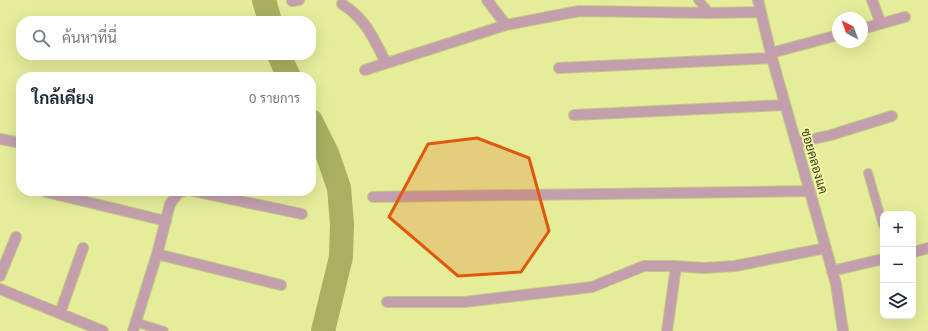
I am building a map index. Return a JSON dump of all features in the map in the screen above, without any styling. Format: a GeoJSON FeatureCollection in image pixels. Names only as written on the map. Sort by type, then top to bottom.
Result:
{"type":"FeatureCollection","features":[{"type":"Feature","properties":{"kind":"street"},"geometry":{"type":"LineString","coordinates":[[487,0],[506,25]]}},
{"type":"Feature","properties":{"kind":"street","name":"ซอยคลองแค"},"geometry":{"type":"LineString","coordinates":[[758,0],[785,104],[832,271],[843,331]]}},
{"type":"Feature","properties":{"kind":"street"},"geometry":{"type":"LineString","coordinates":[[872,0],[881,24]]}},
{"type":"Feature","properties":{"kind":"street"},"geometry":{"type":"LineString","coordinates":[[342,4],[354,11],[364,22],[375,39],[386,63]]}},
{"type":"Feature","properties":{"kind":"street"},"geometry":{"type":"LineString","coordinates":[[365,70],[506,25],[579,12],[760,12]]}},
{"type":"Feature","properties":{"kind":"street"},"geometry":{"type":"LineString","coordinates":[[868,27],[905,17]]}},
{"type":"Feature","properties":{"kind":"street"},"geometry":{"type":"LineString","coordinates":[[560,68],[772,55],[832,37]]}},
{"type":"Feature","properties":{"kind":"street"},"geometry":{"type":"LineString","coordinates":[[574,115],[785,104]]}},
{"type":"Feature","properties":{"kind":"street"},"geometry":{"type":"LineString","coordinates":[[796,144],[892,116]]}},
{"type":"Feature","properties":{"kind":"street"},"geometry":{"type":"LineString","coordinates":[[0,139],[16,142]]}},
{"type":"Feature","properties":{"kind":"street"},"geometry":{"type":"LineString","coordinates":[[373,197],[810,191]]}},
{"type":"Feature","properties":{"kind":"street"},"geometry":{"type":"LineString","coordinates":[[63,196],[166,221]]}},
{"type":"Feature","properties":{"kind":"street"},"geometry":{"type":"LineString","coordinates":[[134,327],[157,254],[170,204],[176,196]]}},
{"type":"Feature","properties":{"kind":"street"},"geometry":{"type":"LineString","coordinates":[[217,196],[302,214]]}},
{"type":"Feature","properties":{"kind":"street"},"geometry":{"type":"LineString","coordinates":[[0,276],[16,237]]}},
{"type":"Feature","properties":{"kind":"street"},"geometry":{"type":"LineString","coordinates":[[60,313],[83,248]]}},
{"type":"Feature","properties":{"kind":"street"},"geometry":{"type":"LineString","coordinates":[[387,302],[464,302],[592,287],[644,266],[704,268],[735,266],[826,248]]}},
{"type":"Feature","properties":{"kind":"street"},"geometry":{"type":"LineString","coordinates":[[916,251],[928,248]]}},
{"type":"Feature","properties":{"kind":"street"},"geometry":{"type":"LineString","coordinates":[[157,254],[281,286]]}},
{"type":"Feature","properties":{"kind":"street"},"geometry":{"type":"LineString","coordinates":[[832,271],[880,260]]}},
{"type":"Feature","properties":{"kind":"street"},"geometry":{"type":"LineString","coordinates":[[667,331],[676,266]]}},
{"type":"Feature","properties":{"kind":"street"},"geometry":{"type":"LineString","coordinates":[[0,289],[103,331]]}},
{"type":"Feature","properties":{"kind":"lane"},"geometry":{"type":"LineString","coordinates":[[698,0],[710,13]]}},
{"type":"Feature","properties":{"kind":"lane"},"geometry":{"type":"LineString","coordinates":[[868,173],[880,215]]}},
{"type":"Feature","properties":{"kind":"lane"},"geometry":{"type":"LineString","coordinates":[[134,327],[164,331]]}},
{"type":"Feature","properties":{"kind":"highlighted area"},"geometry":{"type":"Polygon","coordinates":[[[477,138],[529,158],[549,231],[521,272],[458,276],[389,217],[428,144],[477,138]]]}},
{"type":"Feature","properties":{"kind":"waterway"},"geometry":{"type":"LineString","coordinates":[[264,0],[269,16]]}},
{"type":"Feature","properties":{"kind":"waterway"},"geometry":{"type":"LineString","coordinates":[[281,60],[287,72]]}},
{"type":"Feature","properties":{"kind":"waterway"},"geometry":{"type":"LineString","coordinates":[[316,131],[327,153],[339,188],[342,224],[341,257],[323,331]]}}]}
